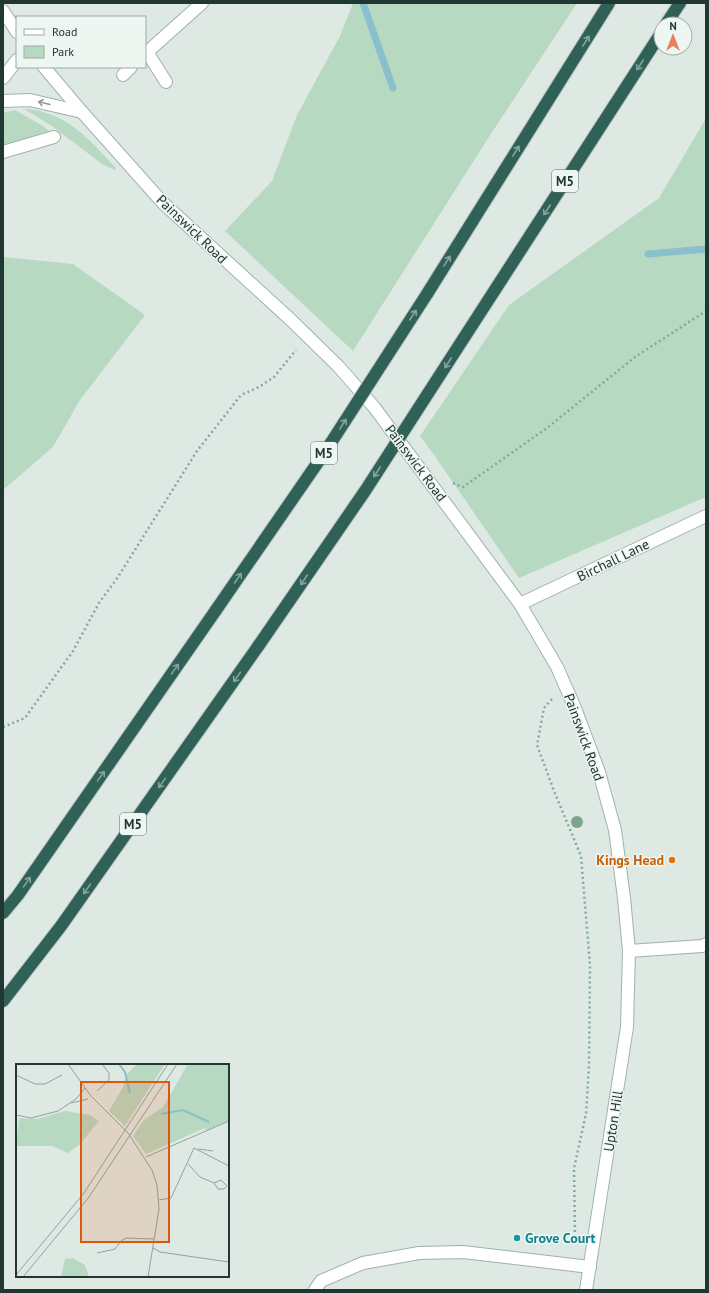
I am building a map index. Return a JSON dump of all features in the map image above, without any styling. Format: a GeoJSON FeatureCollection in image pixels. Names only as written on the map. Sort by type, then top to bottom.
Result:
{"type":"FeatureCollection","features":[{"type":"Feature","properties":{"kind":"highway","name":"M5"},"geometry":{"type":"LineString","coordinates":[[3,913],[18,895],[325,452],[427,294],[609,3]]}},
{"type":"Feature","properties":{"kind":"highway"},"geometry":{"type":"LineString","coordinates":[[671,16],[680,3]]}},
{"type":"Feature","properties":{"kind":"highway","name":"M5"},"geometry":{"type":"LineString","coordinates":[[3,1002],[61,926],[260,645],[365,491],[653,44]]}},
{"type":"Feature","properties":{"kind":"main road"},"geometry":{"type":"LineString","coordinates":[[166,82],[146,53],[202,3]]}},
{"type":"Feature","properties":{"kind":"main road"},"geometry":{"type":"LineString","coordinates":[[3,11],[16,30]]}},
{"type":"Feature","properties":{"kind":"main road"},"geometry":{"type":"LineString","coordinates":[[3,78],[16,61]]}},
{"type":"Feature","properties":{"kind":"main road","name":"Painswick Road"},"geometry":{"type":"LineString","coordinates":[[45,68],[163,203],[292,321],[306,337],[338,366],[374,407],[520,604],[557,667],[575,708],[599,772],[615,830],[629,951]]}},
{"type":"Feature","properties":{"kind":"main road"},"geometry":{"type":"LineString","coordinates":[[3,101],[30,100],[82,112]]}},
{"type":"Feature","properties":{"kind":"main road"},"geometry":{"type":"LineString","coordinates":[[3,152],[54,138]]}},
{"type":"Feature","properties":{"kind":"main road","name":"Birchall Lane"},"geometry":{"type":"LineString","coordinates":[[520,604],[706,516]]}},
{"type":"Feature","properties":{"kind":"main road"},"geometry":{"type":"LineString","coordinates":[[629,951],[702,946],[706,944]]}},
{"type":"Feature","properties":{"kind":"main road","name":"Upton Hill"},"geometry":{"type":"LineString","coordinates":[[586,1290],[627,1027],[629,951]]}},
{"type":"Feature","properties":{"kind":"main road"},"geometry":{"type":"LineString","coordinates":[[315,1290],[321,1281],[363,1263],[419,1253],[463,1252],[590,1267]]}},
{"type":"Feature","properties":{"kind":"path"},"geometry":{"type":"LineString","coordinates":[[449,481],[463,488],[547,428],[635,357],[706,311]]}},
{"type":"Feature","properties":{"kind":"path"},"geometry":{"type":"LineString","coordinates":[[3,727],[25,718],[72,651],[99,603],[116,580],[193,457],[206,439],[241,395],[274,377],[306,337]]}},
{"type":"Feature","properties":{"kind":"path"},"geometry":{"type":"LineString","coordinates":[[554,696],[544,708],[537,746],[581,856],[590,965],[589,1065],[586,1114],[574,1168],[574,1265]]}},
{"type":"Feature","properties":{"kind":"green space"},"geometry":{"type":"Polygon","coordinates":[[[353,3],[577,3],[487,140],[353,351],[225,231],[272,181],[297,115],[340,36],[353,3]]]}},
{"type":"Feature","properties":{"kind":"green space"},"geometry":{"type":"Polygon","coordinates":[[[24,109],[35,110],[57,117],[76,129],[116,168],[115,170],[102,164],[52,126],[24,109]]]}},
{"type":"Feature","properties":{"kind":"green space"},"geometry":{"type":"Polygon","coordinates":[[[15,110],[49,131],[3,146],[3,113],[15,110]]]}},
{"type":"Feature","properties":{"kind":"green space"},"geometry":{"type":"Polygon","coordinates":[[[706,118],[706,497],[519,578],[420,436],[509,305],[659,198],[706,118]]]}},
{"type":"Feature","properties":{"kind":"green space"},"geometry":{"type":"Polygon","coordinates":[[[3,257],[73,264],[145,315],[80,400],[53,447],[3,490],[3,257]]]}},
{"type":"Feature","properties":{"kind":"waterway"},"geometry":{"type":"LineString","coordinates":[[363,3],[393,88]]}},
{"type":"Feature","properties":{"kind":"waterway"},"geometry":{"type":"LineString","coordinates":[[648,254],[706,249]]}},
{"type":"Feature","properties":{"kind":"place","name":"Kings Head"},"geometry":{"type":"Point","coordinates":[672,860]}},
{"type":"Feature","properties":{"kind":"place","name":"Grove Court"},"geometry":{"type":"Point","coordinates":[517,1238]}}]}
